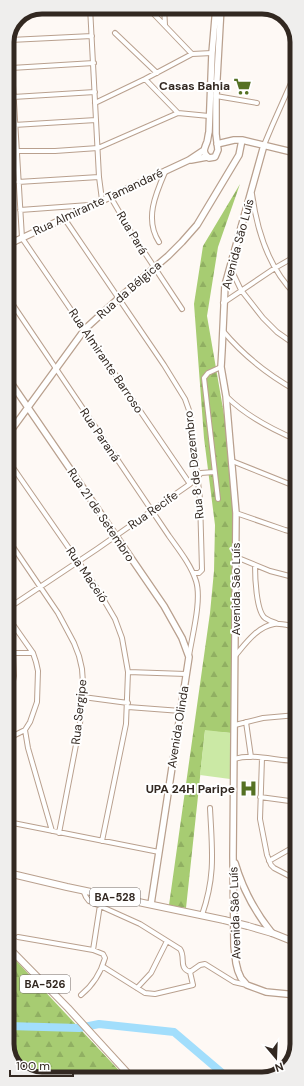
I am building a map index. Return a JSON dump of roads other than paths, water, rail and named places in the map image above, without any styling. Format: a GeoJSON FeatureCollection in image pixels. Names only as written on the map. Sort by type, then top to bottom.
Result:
{"type":"FeatureCollection","features":[{"type":"Feature","properties":{"kind":"main road"},"geometry":{"type":"LineString","coordinates":[[215,14],[212,53],[209,132],[204,150],[207,157],[212,158],[217,155],[218,150],[216,134],[216,96],[221,14]]}},
{"type":"Feature","properties":{"kind":"main road"},"geometry":{"type":"LineString","coordinates":[[217,144],[234,140],[242,140],[290,152]]}},
{"type":"Feature","properties":{"kind":"main road","name":"Rua da Bélgica"},"geometry":{"type":"LineString","coordinates":[[14,427],[85,329],[182,242],[197,225],[239,154],[242,140]]}},
{"type":"Feature","properties":{"kind":"main road","name":"Avenida São Luís"},"geometry":{"type":"LineString","coordinates":[[247,985],[241,978],[238,971],[234,946],[233,856],[236,513],[226,396],[222,367],[222,331],[226,278],[252,194],[264,145]]}},
{"type":"Feature","properties":{"kind":"main road","name":"Rua Almirante Tamandaré"},"geometry":{"type":"LineString","coordinates":[[14,242],[189,160],[204,150]]}},
{"type":"Feature","properties":{"kind":"main road","name":"Rua Almirante Tamandaré"},"geometry":{"type":"LineString","coordinates":[[189,160],[207,157]]}},
{"type":"Feature","properties":{"kind":"main road","name":"Rua 21 de Setembro"},"geometry":{"type":"LineString","coordinates":[[14,387],[174,622],[189,657]]}},
{"type":"Feature","properties":{"kind":"main road","name":"Avenida Olinda"},"geometry":{"type":"LineString","coordinates":[[151,904],[189,657]]}},
{"type":"Feature","properties":{"kind":"main road"},"geometry":{"type":"LineString","coordinates":[[233,856],[248,898],[272,933]]}},
{"type":"Feature","properties":{"kind":"main road","name":"BA-528"},"geometry":{"type":"LineString","coordinates":[[14,874],[224,920],[272,933],[290,940]]}},
{"type":"Feature","properties":{"kind":"main road","name":"BA-526"},"geometry":{"type":"LineString","coordinates":[[14,952],[127,1072]]}},
{"type":"Feature","properties":{"kind":"main road"},"geometry":{"type":"LineString","coordinates":[[247,985],[266,992],[290,994]]}},
{"type":"Feature","properties":{"kind":"street"},"geometry":{"type":"LineString","coordinates":[[90,14],[99,177],[102,200]]}},
{"type":"Feature","properties":{"kind":"street"},"geometry":{"type":"LineString","coordinates":[[154,14],[192,54]]}},
{"type":"Feature","properties":{"kind":"street"},"geometry":{"type":"LineString","coordinates":[[164,14],[165,25]]}},
{"type":"Feature","properties":{"kind":"street"},"geometry":{"type":"LineString","coordinates":[[114,33],[157,73]]}},
{"type":"Feature","properties":{"kind":"street"},"geometry":{"type":"LineString","coordinates":[[14,40],[92,36]]}},
{"type":"Feature","properties":{"kind":"street"},"geometry":{"type":"LineString","coordinates":[[95,103],[192,54],[212,53]]}},
{"type":"Feature","properties":{"kind":"street"},"geometry":{"type":"LineString","coordinates":[[14,68],[94,63]]}},
{"type":"Feature","properties":{"kind":"street"},"geometry":{"type":"LineString","coordinates":[[145,79],[178,113]]}},
{"type":"Feature","properties":{"kind":"street"},"geometry":{"type":"LineString","coordinates":[[264,145],[290,86]]}},
{"type":"Feature","properties":{"kind":"street"},"geometry":{"type":"LineString","coordinates":[[14,94],[95,92]]}},
{"type":"Feature","properties":{"kind":"street"},"geometry":{"type":"LineString","coordinates":[[216,96],[257,103]]}},
{"type":"Feature","properties":{"kind":"street"},"geometry":{"type":"LineString","coordinates":[[16,151],[55,151],[98,148],[178,113],[209,116]]}},
{"type":"Feature","properties":{"kind":"street"},"geometry":{"type":"LineString","coordinates":[[14,115],[22,238]]}},
{"type":"Feature","properties":{"kind":"street"},"geometry":{"type":"LineString","coordinates":[[14,125],[96,120]]}},
{"type":"Feature","properties":{"kind":"street"},"geometry":{"type":"LineString","coordinates":[[159,242],[153,224],[152,212],[156,192],[166,170]]}},
{"type":"Feature","properties":{"kind":"street"},"geometry":{"type":"LineString","coordinates":[[18,182],[99,177]]}},
{"type":"Feature","properties":{"kind":"street"},"geometry":{"type":"LineString","coordinates":[[252,194],[255,212],[264,244],[275,268],[290,288]]}},
{"type":"Feature","properties":{"kind":"street","name":"Rua Pará"},"geometry":{"type":"LineString","coordinates":[[110,196],[131,232],[182,309]]}},
{"type":"Feature","properties":{"kind":"street"},"geometry":{"type":"LineString","coordinates":[[20,210],[90,205]]}},
{"type":"Feature","properties":{"kind":"street"},"geometry":{"type":"LineString","coordinates":[[247,208],[255,212]]}},
{"type":"Feature","properties":{"kind":"street","name":"Rua 8 de Dezembro"},"geometry":{"type":"LineString","coordinates":[[64,218],[164,365],[187,404],[190,414],[200,498],[202,570],[199,573],[193,574]]}},
{"type":"Feature","properties":{"kind":"street","name":"Rua Almirante Barroso"},"geometry":{"type":"LineString","coordinates":[[22,238],[190,484]]}},
{"type":"Feature","properties":{"kind":"street"},"geometry":{"type":"LineString","coordinates":[[223,303],[290,259]]}},
{"type":"Feature","properties":{"kind":"street"},"geometry":{"type":"LineString","coordinates":[[229,266],[241,290],[277,332],[290,342]]}},
{"type":"Feature","properties":{"kind":"street"},"geometry":{"type":"LineString","coordinates":[[226,278],[237,281]]}},
{"type":"Feature","properties":{"kind":"street","name":"Rua Paraná"},"geometry":{"type":"LineString","coordinates":[[14,306],[193,574]]}},
{"type":"Feature","properties":{"kind":"street"},"geometry":{"type":"LineString","coordinates":[[222,331],[246,356],[272,377],[290,388]]}},
{"type":"Feature","properties":{"kind":"street"},"geometry":{"type":"LineString","coordinates":[[218,499],[204,378],[208,373],[222,367]]}},
{"type":"Feature","properties":{"kind":"street"},"geometry":{"type":"LineString","coordinates":[[226,396],[242,410],[273,430],[290,437]]}},
{"type":"Feature","properties":{"kind":"street"},"geometry":{"type":"LineString","coordinates":[[232,461],[290,484]]}},
{"type":"Feature","properties":{"kind":"street","name":"Rua Maceió"},"geometry":{"type":"LineString","coordinates":[[14,469],[98,590],[119,628],[125,652],[128,672],[128,705],[126,724],[102,841]]}},
{"type":"Feature","properties":{"kind":"street"},"geometry":{"type":"LineString","coordinates":[[197,478],[201,473],[214,472]]}},
{"type":"Feature","properties":{"kind":"street","name":"Rua Recife"},"geometry":{"type":"LineString","coordinates":[[14,604],[116,536],[197,478]]}},
{"type":"Feature","properties":{"kind":"street"},"geometry":{"type":"LineString","coordinates":[[236,513],[290,531]]}},
{"type":"Feature","properties":{"kind":"street","name":"Rua Sergipe"},"geometry":{"type":"LineString","coordinates":[[14,548],[58,613],[79,656],[82,669],[83,697],[80,724],[59,833]]}},
{"type":"Feature","properties":{"kind":"street"},"geometry":{"type":"LineString","coordinates":[[236,557],[270,571],[290,576]]}},
{"type":"Feature","properties":{"kind":"street"},"geometry":{"type":"LineString","coordinates":[[255,565],[256,584],[261,614],[278,624],[290,626]]}},
{"type":"Feature","properties":{"kind":"street","name":"Avenida Olinda"},"geometry":{"type":"LineString","coordinates":[[189,657],[198,598],[196,582],[193,574]]}},
{"type":"Feature","properties":{"kind":"street"},"geometry":{"type":"LineString","coordinates":[[235,656],[257,632],[264,628],[278,624]]}},
{"type":"Feature","properties":{"kind":"street"},"geometry":{"type":"LineString","coordinates":[[14,626],[33,653],[38,672],[38,691],[34,711],[25,730],[28,748],[52,831]]}},
{"type":"Feature","properties":{"kind":"street"},"geometry":{"type":"LineString","coordinates":[[14,653],[33,653]]}},
{"type":"Feature","properties":{"kind":"street"},"geometry":{"type":"LineString","coordinates":[[128,672],[186,674]]}},
{"type":"Feature","properties":{"kind":"street"},"geometry":{"type":"LineString","coordinates":[[83,697],[128,705],[181,711]]}},
{"type":"Feature","properties":{"kind":"street"},"geometry":{"type":"LineString","coordinates":[[235,725],[264,718],[290,716]]}},
{"type":"Feature","properties":{"kind":"street"},"geometry":{"type":"LineString","coordinates":[[246,722],[251,757]]}},
{"type":"Feature","properties":{"kind":"street"},"geometry":{"type":"LineString","coordinates":[[14,736],[25,730]]}},
{"type":"Feature","properties":{"kind":"street"},"geometry":{"type":"LineString","coordinates":[[234,759],[251,757],[290,760]]}},
{"type":"Feature","properties":{"kind":"street"},"geometry":{"type":"LineString","coordinates":[[262,758],[260,797],[262,830],[269,861],[274,868],[290,876]]}},
{"type":"Feature","properties":{"kind":"street"},"geometry":{"type":"LineString","coordinates":[[260,797],[290,801]]}},
{"type":"Feature","properties":{"kind":"street"},"geometry":{"type":"LineString","coordinates":[[202,915],[207,900],[213,862],[210,808]]}},
{"type":"Feature","properties":{"kind":"street"},"geometry":{"type":"LineString","coordinates":[[14,823],[159,852]]}},
{"type":"Feature","properties":{"kind":"street"},"geometry":{"type":"LineString","coordinates":[[269,861],[290,849]]}},
{"type":"Feature","properties":{"kind":"street"},"geometry":{"type":"LineString","coordinates":[[83,890],[87,899],[140,924],[182,950],[182,966],[185,970],[190,972]]}},
{"type":"Feature","properties":{"kind":"street"},"geometry":{"type":"LineString","coordinates":[[93,950],[100,906]]}},
{"type":"Feature","properties":{"kind":"street"},"geometry":{"type":"LineString","coordinates":[[18,938],[93,950],[105,956],[102,966],[89,987],[81,995]]}},
{"type":"Feature","properties":{"kind":"street"},"geometry":{"type":"LineString","coordinates":[[137,988],[151,973],[166,941]]}},
{"type":"Feature","properties":{"kind":"street"},"geometry":{"type":"LineString","coordinates":[[190,972],[204,964],[234,982],[247,985]]}},
{"type":"Feature","properties":{"kind":"street"},"geometry":{"type":"LineString","coordinates":[[102,966],[142,992],[150,994],[193,985],[190,972]]}},
{"type":"Feature","properties":{"kind":"waterway"},"geometry":{"type":"LineString","coordinates":[[14,1026],[79,1028],[99,1024],[174,1032],[221,1072]]}},
{"type":"Feature","properties":{"kind":"place","name":"Casas Bahia"},"geometry":{"type":"Point","coordinates":[243,86]}},
{"type":"Feature","properties":{"kind":"place","name":"UPA 24H Paripe"},"geometry":{"type":"Point","coordinates":[248,789]}}]}
